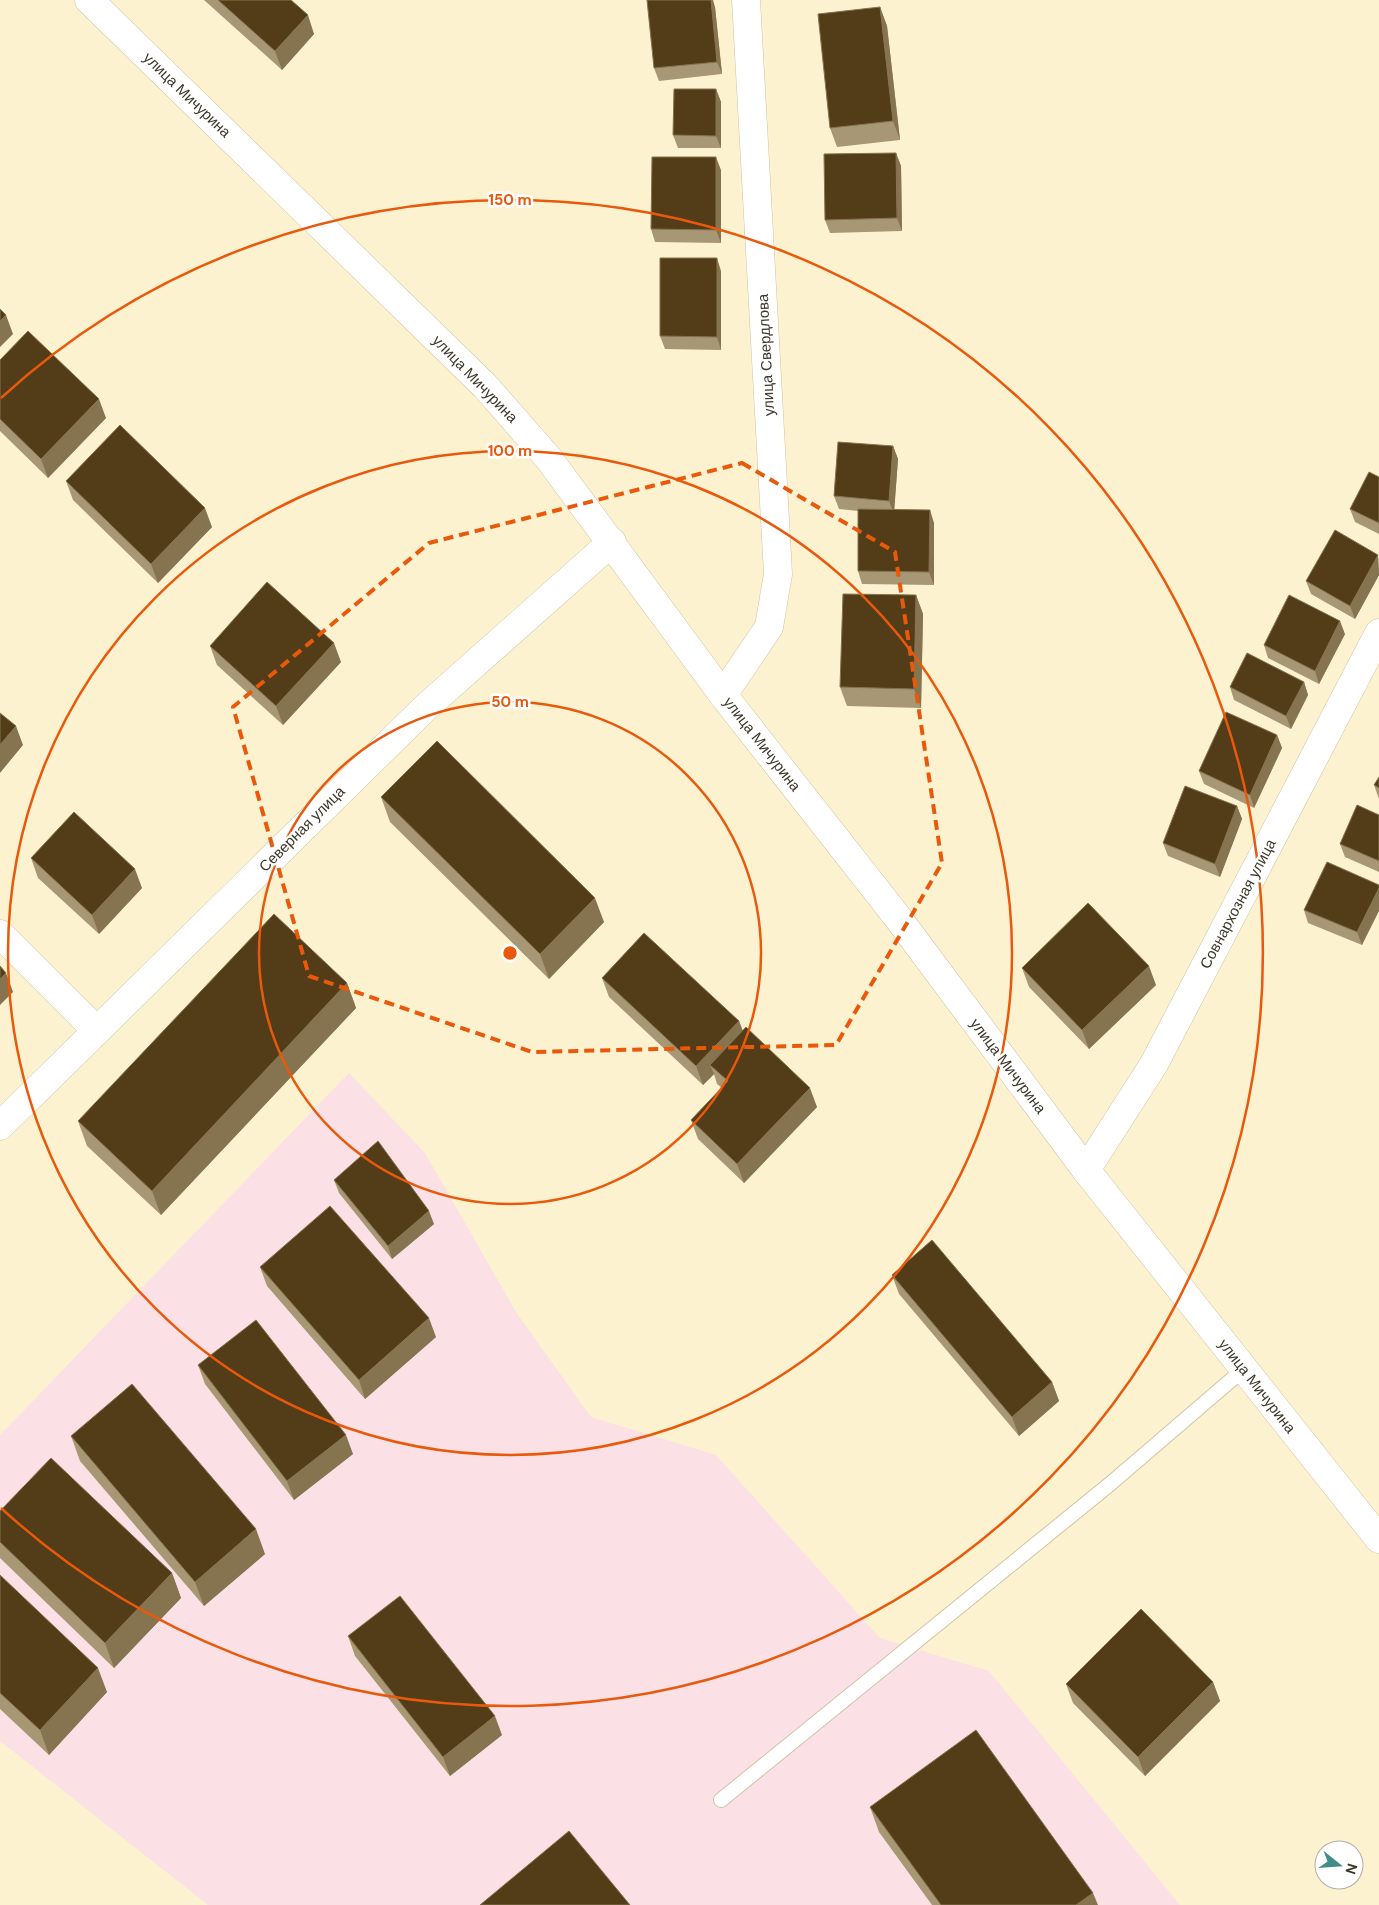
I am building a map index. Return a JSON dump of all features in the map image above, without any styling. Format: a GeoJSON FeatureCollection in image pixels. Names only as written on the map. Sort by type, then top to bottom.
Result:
{"type":"FeatureCollection","features":[{"type":"Feature","properties":{"kind":"street","name":"улица Мичурина"},"geometry":{"type":"LineString","coordinates":[[89,0],[485,386],[549,459],[723,695],[896,914],[1086,1170],[1379,1539]]}},
{"type":"Feature","properties":{"kind":"street","name":"улица Свердлова"},"geometry":{"type":"LineString","coordinates":[[723,695],[769,627],[778,574],[746,0]]}},
{"type":"Feature","properties":{"kind":"street","name":"Северная улица"},"geometry":{"type":"LineString","coordinates":[[0,1126],[424,708],[612,542]]}},
{"type":"Feature","properties":{"kind":"street","name":"Совнархозная улица"},"geometry":{"type":"LineString","coordinates":[[1086,1170],[1154,1064],[1379,632]]}},
{"type":"Feature","properties":{"kind":"street"},"geometry":{"type":"LineString","coordinates":[[0,934],[97,1031]]}},
{"type":"Feature","properties":{"kind":"lane"},"geometry":{"type":"LineString","coordinates":[[721,1800],[1110,1484],[1244,1369]]}},
{"type":"Feature","properties":{"kind":"highlighted area"},"geometry":{"type":"Polygon","coordinates":[[[742,463],[895,552],[942,863],[836,1045],[532,1052],[309,976],[233,707],[429,543],[742,463]]]}},
{"type":"Feature","properties":{"kind":"shaded area"},"geometry":{"type":"Polygon","coordinates":[[[349,1073],[425,1153],[516,1312],[591,1417],[716,1455],[880,1638],[989,1671],[1180,1905],[208,1905],[0,1741],[0,1435],[349,1073]]]}},
{"type":"Feature","properties":{"kind":"building"},"geometry":{"type":"Polygon","coordinates":[[[218,0],[291,0],[308,15],[275,51],[218,0]]]}},
{"type":"Feature","properties":{"kind":"building"},"geometry":{"type":"Polygon","coordinates":[[[647,0],[711,0],[717,62],[654,68],[647,0]]]}},
{"type":"Feature","properties":{"kind":"building"},"geometry":{"type":"Polygon","coordinates":[[[880,7],[893,121],[830,128],[818,14],[880,7]]]}},
{"type":"Feature","properties":{"kind":"building"},"geometry":{"type":"Polygon","coordinates":[[[674,89],[716,89],[716,136],[673,135],[674,89]]]}},
{"type":"Feature","properties":{"kind":"building"},"geometry":{"type":"Polygon","coordinates":[[[896,153],[897,218],[825,220],[824,154],[896,153]]]}},
{"type":"Feature","properties":{"kind":"building"},"geometry":{"type":"Polygon","coordinates":[[[652,157],[716,157],[716,230],[651,229],[652,157]]]}},
{"type":"Feature","properties":{"kind":"building"},"geometry":{"type":"Polygon","coordinates":[[[660,258],[717,258],[717,337],[660,336],[660,258]]]}},
{"type":"Feature","properties":{"kind":"building"},"geometry":{"type":"Polygon","coordinates":[[[0,309],[6,315],[0,321],[0,309]]]}},
{"type":"Feature","properties":{"kind":"building"},"geometry":{"type":"Polygon","coordinates":[[[28,331],[99,399],[41,459],[0,419],[0,360],[28,331]]]}},
{"type":"Feature","properties":{"kind":"building"},"geometry":{"type":"Polygon","coordinates":[[[120,425],[205,508],[151,564],[66,481],[120,425]]]}},
{"type":"Feature","properties":{"kind":"building"},"geometry":{"type":"Polygon","coordinates":[[[838,442],[893,446],[889,501],[834,496],[838,442]]]}},
{"type":"Feature","properties":{"kind":"building"},"geometry":{"type":"Polygon","coordinates":[[[1369,472],[1379,477],[1379,523],[1350,509],[1369,472]]]}},
{"type":"Feature","properties":{"kind":"building"},"geometry":{"type":"Polygon","coordinates":[[[858,509],[930,510],[929,572],[858,571],[858,509]]]}},
{"type":"Feature","properties":{"kind":"building"},"geometry":{"type":"Polygon","coordinates":[[[1335,530],[1378,555],[1350,606],[1306,581],[1335,530]]]}},
{"type":"Feature","properties":{"kind":"building"},"geometry":{"type":"Polygon","coordinates":[[[267,582],[334,643],[276,706],[210,646],[267,582]]]}},
{"type":"Feature","properties":{"kind":"building"},"geometry":{"type":"Polygon","coordinates":[[[843,594],[916,595],[914,689],[840,687],[843,594]]]}},
{"type":"Feature","properties":{"kind":"building"},"geometry":{"type":"Polygon","coordinates":[[[1289,595],[1340,621],[1315,671],[1264,645],[1289,595]]]}},
{"type":"Feature","properties":{"kind":"building"},"geometry":{"type":"Polygon","coordinates":[[[1247,653],[1304,682],[1286,716],[1230,687],[1247,653]]]}},
{"type":"Feature","properties":{"kind":"building"},"geometry":{"type":"Polygon","coordinates":[[[1226,712],[1277,735],[1250,795],[1199,771],[1226,712]]]}},
{"type":"Feature","properties":{"kind":"building"},"geometry":{"type":"Polygon","coordinates":[[[0,713],[16,726],[0,745],[0,713]]]}},
{"type":"Feature","properties":{"kind":"building"},"geometry":{"type":"Polygon","coordinates":[[[437,741],[595,898],[540,954],[381,797],[437,741]]]}},
{"type":"Feature","properties":{"kind":"building"},"geometry":{"type":"Polygon","coordinates":[[[1379,777],[1379,788],[1374,785],[1379,777]]]}},
{"type":"Feature","properties":{"kind":"building"},"geometry":{"type":"Polygon","coordinates":[[[1185,786],[1237,806],[1215,864],[1163,843],[1185,786]]]}},
{"type":"Feature","properties":{"kind":"building"},"geometry":{"type":"Polygon","coordinates":[[[1357,805],[1379,815],[1379,861],[1340,844],[1357,805]]]}},
{"type":"Feature","properties":{"kind":"building"},"geometry":{"type":"Polygon","coordinates":[[[74,812],[135,869],[92,915],[31,858],[74,812]]]}},
{"type":"Feature","properties":{"kind":"building"},"geometry":{"type":"Polygon","coordinates":[[[1327,862],[1379,885],[1357,932],[1304,910],[1327,862]]]}},
{"type":"Feature","properties":{"kind":"building"},"geometry":{"type":"Polygon","coordinates":[[[1088,903],[1149,966],[1082,1030],[1022,968],[1088,903]]]}},
{"type":"Feature","properties":{"kind":"building"},"geometry":{"type":"Polygon","coordinates":[[[274,914],[347,983],[152,1191],[78,1121],[274,914]]]}},
{"type":"Feature","properties":{"kind":"building"},"geometry":{"type":"Polygon","coordinates":[[[644,933],[739,1021],[696,1066],[602,978],[644,933]]]}},
{"type":"Feature","properties":{"kind":"building"},"geometry":{"type":"Polygon","coordinates":[[[0,966],[6,973],[0,979],[0,966]]]}},
{"type":"Feature","properties":{"kind":"building"},"geometry":{"type":"Polygon","coordinates":[[[746,1027],[810,1088],[737,1164],[691,1120],[728,1081],[710,1065],[746,1027]]]}},
{"type":"Feature","properties":{"kind":"building"},"geometry":{"type":"Polygon","coordinates":[[[378,1141],[429,1211],[388,1246],[334,1180],[378,1141]]]}},
{"type":"Feature","properties":{"kind":"building"},"geometry":{"type":"Polygon","coordinates":[[[330,1206],[429,1318],[359,1380],[260,1267],[330,1206]]]}},
{"type":"Feature","properties":{"kind":"building"},"geometry":{"type":"Polygon","coordinates":[[[932,1240],[1052,1382],[1012,1417],[892,1275],[932,1240]]]}},
{"type":"Feature","properties":{"kind":"building"},"geometry":{"type":"Polygon","coordinates":[[[256,1320],[346,1435],[287,1481],[198,1365],[256,1320]]]}},
{"type":"Feature","properties":{"kind":"building"},"geometry":{"type":"Polygon","coordinates":[[[132,1384],[256,1529],[195,1582],[71,1436],[132,1384]]]}},
{"type":"Feature","properties":{"kind":"building"},"geometry":{"type":"Polygon","coordinates":[[[51,1458],[172,1573],[105,1643],[0,1542],[0,1511],[51,1458]]]}},
{"type":"Feature","properties":{"kind":"building"},"geometry":{"type":"Polygon","coordinates":[[[0,1575],[98,1668],[40,1730],[0,1693],[0,1575]]]}},
{"type":"Feature","properties":{"kind":"building"},"geometry":{"type":"Polygon","coordinates":[[[400,1596],[495,1716],[443,1757],[348,1636],[400,1596]]]}},
{"type":"Feature","properties":{"kind":"building"},"geometry":{"type":"Polygon","coordinates":[[[1141,1609],[1213,1682],[1138,1757],[1066,1684],[1141,1609]]]}},
{"type":"Feature","properties":{"kind":"building"},"geometry":{"type":"Polygon","coordinates":[[[976,1730],[1093,1893],[1076,1905],[941,1905],[870,1807],[976,1730]]]}},
{"type":"Feature","properties":{"kind":"building"},"geometry":{"type":"Polygon","coordinates":[[[569,1831],[630,1905],[480,1905],[569,1831]]]}}]}
